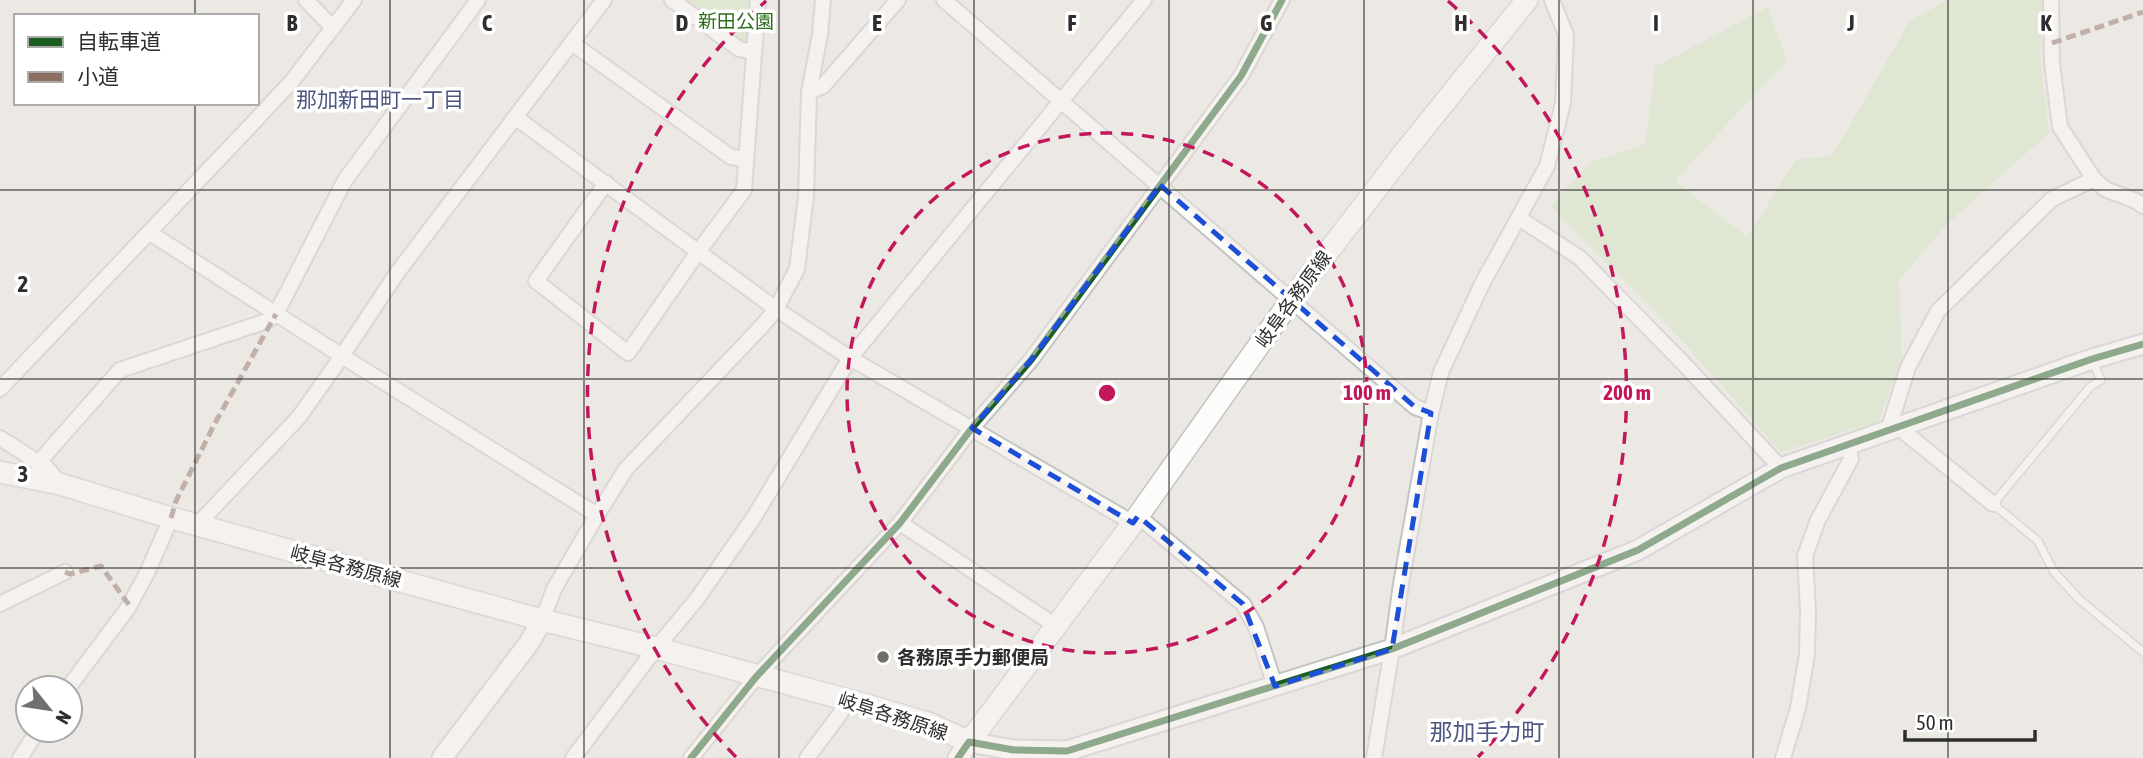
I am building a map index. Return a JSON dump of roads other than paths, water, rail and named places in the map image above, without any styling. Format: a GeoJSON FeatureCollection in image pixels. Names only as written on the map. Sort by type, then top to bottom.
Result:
{"type":"FeatureCollection","features":[{"type":"Feature","properties":{"kind":"main road","name":"岐阜各務原線"},"geometry":{"type":"LineString","coordinates":[[0,472],[60,484],[171,518],[928,723],[964,750],[1135,520],[1291,300],[1406,149],[1527,0]]}},
{"type":"Feature","properties":{"kind":"street"},"geometry":{"type":"LineString","coordinates":[[306,0],[333,28]]}},
{"type":"Feature","properties":{"kind":"street"},"geometry":{"type":"LineString","coordinates":[[0,389],[292,81],[354,0]]}},
{"type":"Feature","properties":{"kind":"street"},"geometry":{"type":"LineString","coordinates":[[38,463],[120,370],[267,321],[276,314],[345,180],[478,0]]}},
{"type":"Feature","properties":{"kind":"street"},"geometry":{"type":"LineString","coordinates":[[197,525],[299,417],[397,273],[604,0]]}},
{"type":"Feature","properties":{"kind":"street"},"geometry":{"type":"LineString","coordinates":[[673,0],[739,50],[754,52]]}},
{"type":"Feature","properties":{"kind":"street"},"geometry":{"type":"LineString","coordinates":[[606,183],[536,282],[628,353],[744,190],[758,0]]}},
{"type":"Feature","properties":{"kind":"street"},"geometry":{"type":"LineString","coordinates":[[442,758],[529,643],[542,620],[554,589],[626,469],[776,309],[797,270],[806,196],[809,92],[820,34],[823,0]]}},
{"type":"Feature","properties":{"kind":"street"},"geometry":{"type":"LineString","coordinates":[[809,92],[823,86],[898,0]]}},
{"type":"Feature","properties":{"kind":"street"},"geometry":{"type":"LineString","coordinates":[[944,0],[1415,407],[1431,413]]}},
{"type":"Feature","properties":{"kind":"street"},"geometry":{"type":"LineString","coordinates":[[573,758],[656,648],[697,599],[754,517],[850,358],[1144,0]]}},
{"type":"Feature","properties":{"kind":"street"},"geometry":{"type":"LineString","coordinates":[[691,758],[755,677],[900,523],[972,428],[1031,360],[1241,76],[1282,0]]}},
{"type":"Feature","properties":{"kind":"street"},"geometry":{"type":"LineString","coordinates":[[1374,758],[1401,584],[1431,413],[1441,372],[1483,282],[1547,166],[1563,103],[1566,35],[1552,0]]}},
{"type":"Feature","properties":{"kind":"street"},"geometry":{"type":"LineString","coordinates":[[2051,0],[2052,62],[2060,127],[2094,179],[2105,189],[2143,206]]}},
{"type":"Feature","properties":{"kind":"street"},"geometry":{"type":"LineString","coordinates":[[572,43],[730,157],[746,159]]}},
{"type":"Feature","properties":{"kind":"street"},"geometry":{"type":"LineString","coordinates":[[515,117],[776,309],[850,358],[1135,520],[1243,604],[1256,627],[1275,686]]}},
{"type":"Feature","properties":{"kind":"street"},"geometry":{"type":"LineString","coordinates":[[1893,429],[1908,367],[1938,311],[2052,199],[2094,179]]}},
{"type":"Feature","properties":{"kind":"street"},"geometry":{"type":"LineString","coordinates":[[1519,218],[1580,258],[1684,363],[1781,468]]}},
{"type":"Feature","properties":{"kind":"street"},"geometry":{"type":"LineString","coordinates":[[150,233],[597,515]]}},
{"type":"Feature","properties":{"kind":"street"},"geometry":{"type":"LineString","coordinates":[[964,750],[1069,754],[1392,649],[1638,550],[1781,468],[2092,359],[2143,344]]}},
{"type":"Feature","properties":{"kind":"street"},"geometry":{"type":"LineString","coordinates":[[1893,429],[1993,504]]}},
{"type":"Feature","properties":{"kind":"street"},"geometry":{"type":"LineString","coordinates":[[0,438],[47,468],[60,484]]}},
{"type":"Feature","properties":{"kind":"street"},"geometry":{"type":"LineString","coordinates":[[1783,758],[1798,708],[1807,654],[1805,556],[1818,520],[1851,459],[1848,445]]}},
{"type":"Feature","properties":{"kind":"street"},"geometry":{"type":"LineString","coordinates":[[78,674],[128,608],[171,518]]}},
{"type":"Feature","properties":{"kind":"street"},"geometry":{"type":"LineString","coordinates":[[900,523],[1056,626]]}},
{"type":"Feature","properties":{"kind":"street"},"geometry":{"type":"LineString","coordinates":[[0,604],[65,572]]}},
{"type":"Feature","properties":{"kind":"street"},"geometry":{"type":"LineString","coordinates":[[807,758],[840,714],[846,700]]}},
{"type":"Feature","properties":{"kind":"lane"},"geometry":{"type":"LineString","coordinates":[[2092,359],[2101,380],[2090,387],[1993,504],[2038,541],[2054,572],[2080,600],[2143,652]]}},
{"type":"Feature","properties":{"kind":"place","name":"各務原手力郵便局"},"geometry":{"type":"Point","coordinates":[883,657]}},
{"type":"Feature","properties":{"kind":"district","name":"那加新田町一丁目"},"geometry":{"type":"Point","coordinates":[380,99]}},
{"type":"Feature","properties":{"kind":"district","name":"那加手力町"},"geometry":{"type":"Point","coordinates":[1487,732]}},
{"type":"Feature","properties":{"kind":"park label","name":"新田公園"},"geometry":{"type":"Point","coordinates":[736,21]}}]}
